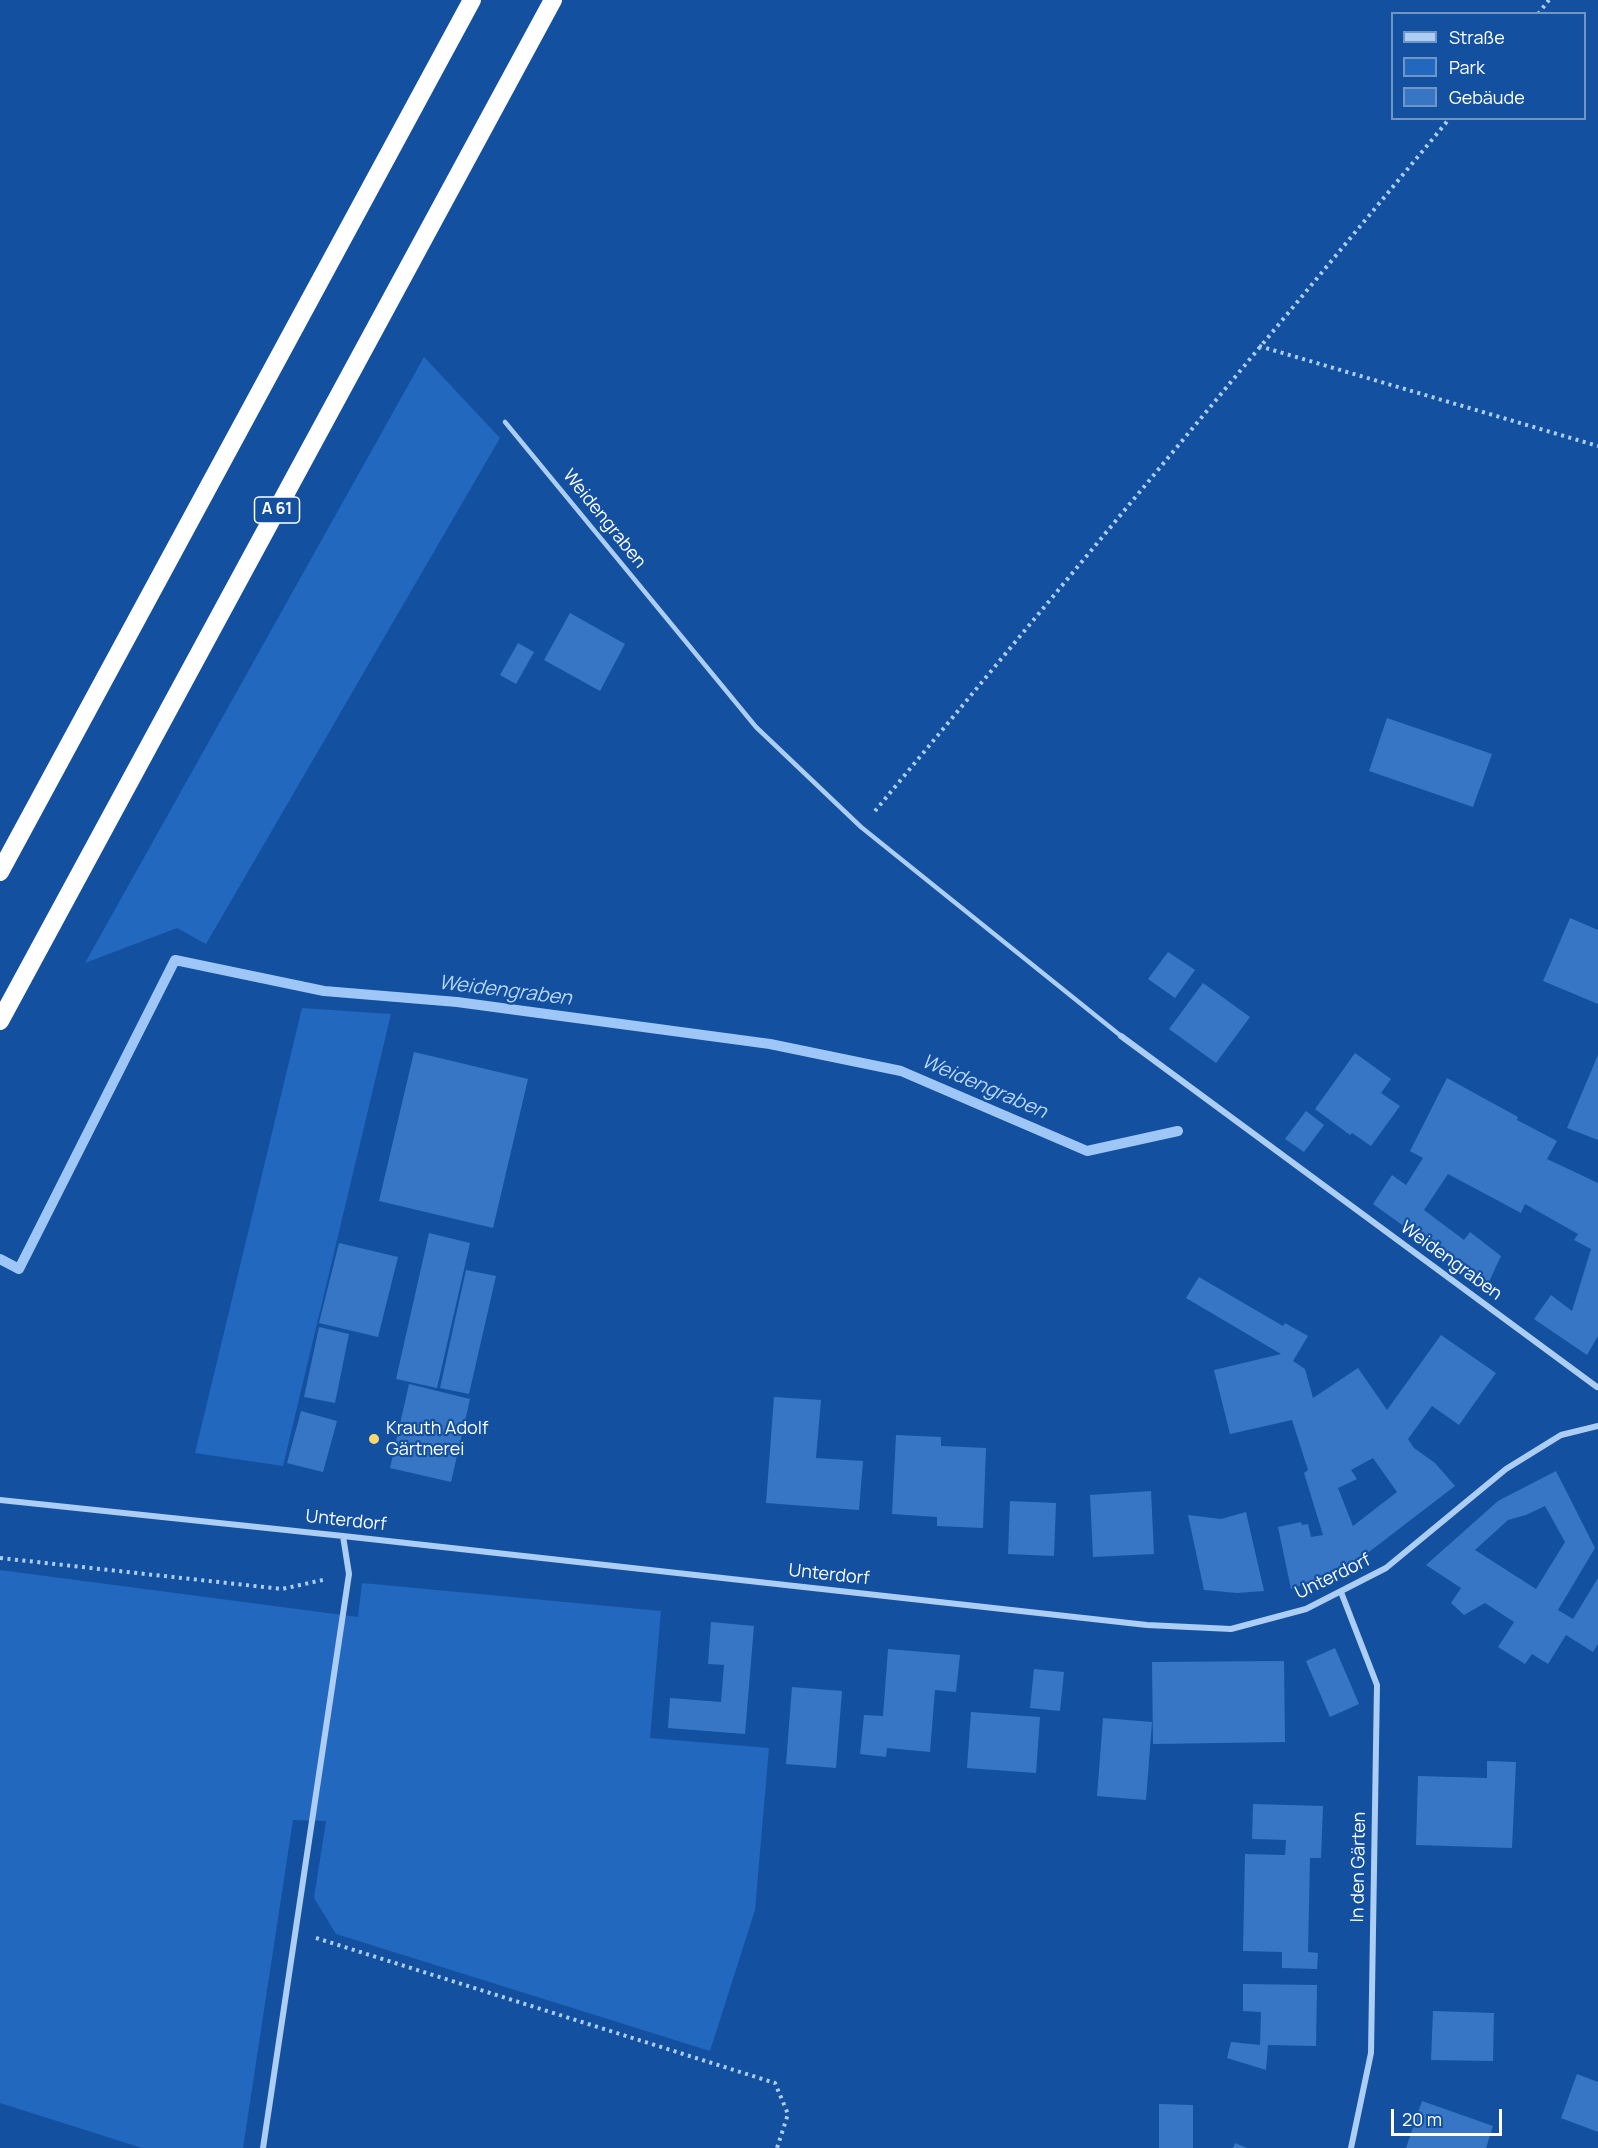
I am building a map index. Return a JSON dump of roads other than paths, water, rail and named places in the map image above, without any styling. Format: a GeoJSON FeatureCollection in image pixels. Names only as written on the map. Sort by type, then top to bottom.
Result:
{"type":"FeatureCollection","features":[{"type":"Feature","properties":{"kind":"highway"},"geometry":{"type":"LineString","coordinates":[[0,872],[472,0]]}},
{"type":"Feature","properties":{"kind":"highway","name":"A 61"},"geometry":{"type":"LineString","coordinates":[[0,1021],[553,0]]}},
{"type":"Feature","properties":{"kind":"street","name":"Weidengraben"},"geometry":{"type":"LineString","coordinates":[[1121,1036],[1598,1388]]}},
{"type":"Feature","properties":{"kind":"street","name":"Unterdorf"},"geometry":{"type":"LineString","coordinates":[[0,1500],[1147,1625],[1231,1629],[1306,1609],[1386,1568],[1506,1469],[1561,1435],[1598,1426]]}},
{"type":"Feature","properties":{"kind":"street"},"geometry":{"type":"LineString","coordinates":[[263,2148],[349,1574],[343,1536]]}},
{"type":"Feature","properties":{"kind":"street","name":"In den Gärten"},"geometry":{"type":"LineString","coordinates":[[1341,1592],[1377,1685],[1371,2053],[1351,2148]]}},
{"type":"Feature","properties":{"kind":"lane","name":"Weidengraben"},"geometry":{"type":"LineString","coordinates":[[505,422],[756,727],[861,827],[1121,1036]]}},
{"type":"Feature","properties":{"kind":"waterway","name":"Weidengraben"},"geometry":{"type":"LineString","coordinates":[[0,1259],[19,1269],[175,960],[324,991],[457,1002],[770,1044],[901,1071],[1087,1151],[1178,1131]]}},
{"type":"Feature","properties":{"kind":"place","name":"Krauth Adolf Gärtnerei"},"geometry":{"type":"Point","coordinates":[374,1439]}}]}
